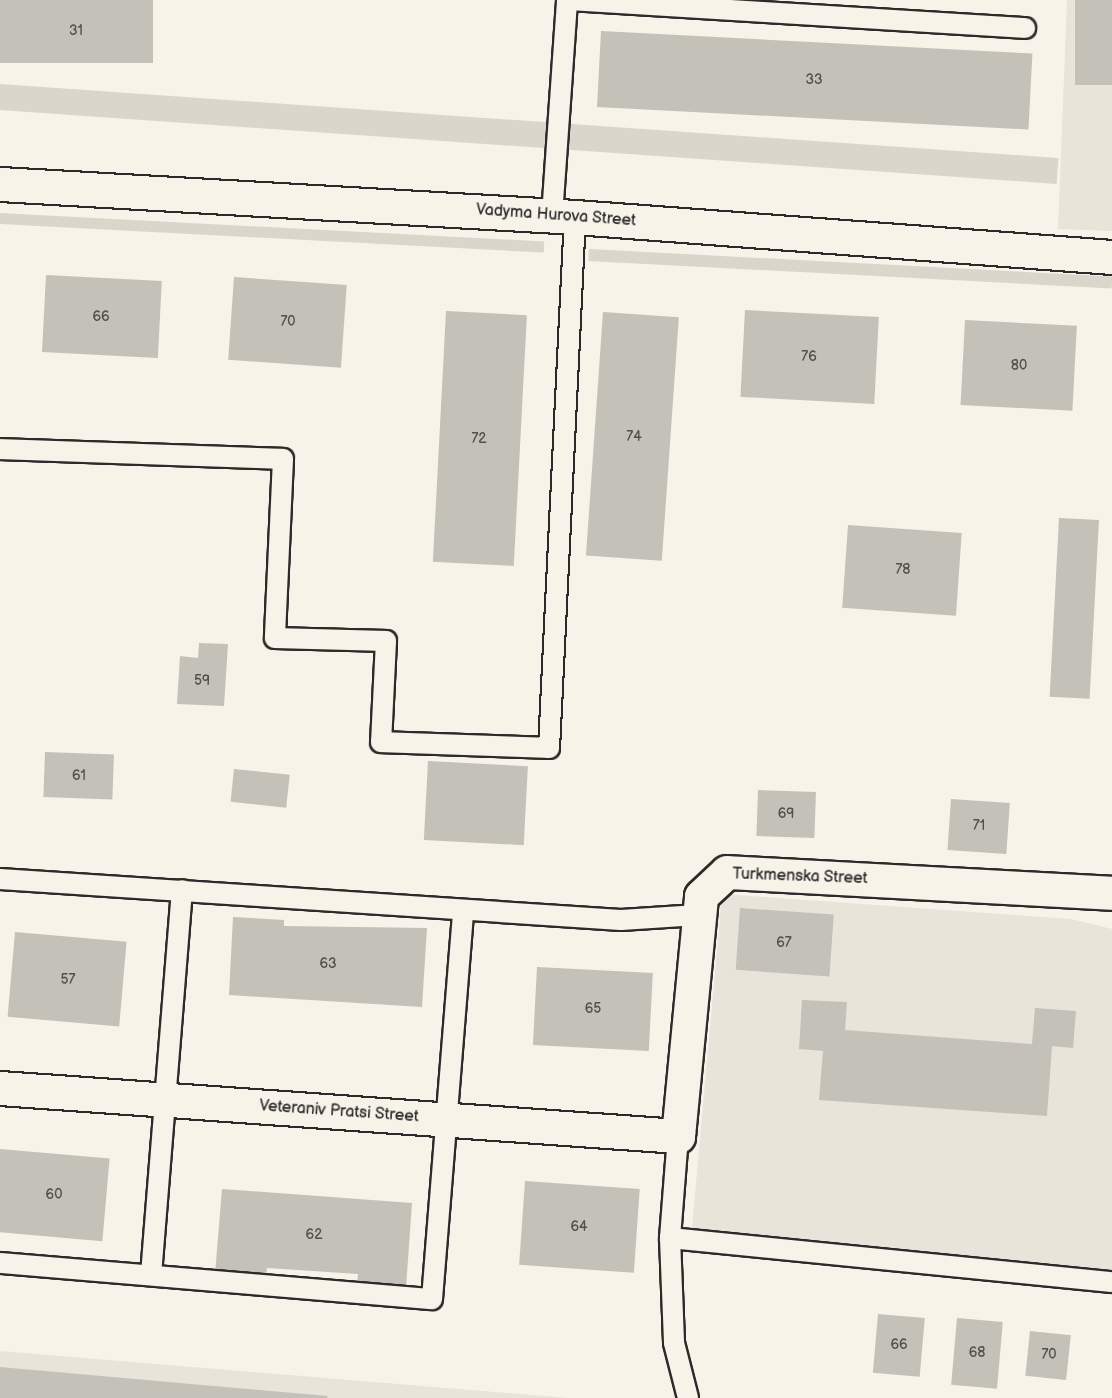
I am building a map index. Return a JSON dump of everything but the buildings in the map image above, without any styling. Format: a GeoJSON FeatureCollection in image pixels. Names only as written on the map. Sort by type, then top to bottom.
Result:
{"type":"FeatureCollection","features":[{"type":"Feature","properties":{"kind":"street","name":"Vadyma Hurova Street"},"geometry":{"type":"LineString","coordinates":[[0,184],[564,216],[1112,257]]}},
{"type":"Feature","properties":{"kind":"street","name":"Turkmenska Street"},"geometry":{"type":"LineString","coordinates":[[678,1136],[701,896],[726,872],[1112,893]]}},
{"type":"Feature","properties":{"kind":"street","name":"Veteraniv Pratsi Street"},"geometry":{"type":"LineString","coordinates":[[0,1088],[678,1136]]}},
{"type":"Feature","properties":{"kind":"lane"},"geometry":{"type":"LineString","coordinates":[[0,449],[283,459],[275,638],[386,641],[381,742],[549,748],[564,216],[567,0],[1025,28]]}},
{"type":"Feature","properties":{"kind":"lane"},"geometry":{"type":"LineString","coordinates":[[0,879],[621,920],[698,915]]}},
{"type":"Feature","properties":{"kind":"lane"},"geometry":{"type":"LineString","coordinates":[[151,1275],[182,890]]}},
{"type":"Feature","properties":{"kind":"lane"},"geometry":{"type":"LineString","coordinates":[[0,1263],[432,1299],[463,911]]}},
{"type":"Feature","properties":{"kind":"lane"},"geometry":{"type":"LineString","coordinates":[[678,1136],[670,1238],[674,1344],[688,1398]]}},
{"type":"Feature","properties":{"kind":"lane"},"geometry":{"type":"LineString","coordinates":[[670,1238],[1112,1282]]}},
{"type":"Feature","properties":{"kind":"shaded area"},"geometry":{"type":"Polygon","coordinates":[[[1067,0],[1112,0],[1112,231],[1058,229],[1067,0]]]}},
{"type":"Feature","properties":{"kind":"shaded area"},"geometry":{"type":"Polygon","coordinates":[[[0,84],[1058,158],[1057,184],[0,110],[0,84]]]}},
{"type":"Feature","properties":{"kind":"shaded area"},"geometry":{"type":"Polygon","coordinates":[[[0,213],[544,242],[544,253],[0,224],[0,213]]]}},
{"type":"Feature","properties":{"kind":"shaded area"},"geometry":{"type":"Polygon","coordinates":[[[589,249],[1112,276],[1112,288],[588,261],[589,249]]]}},
{"type":"Feature","properties":{"kind":"shaded area"},"geometry":{"type":"Polygon","coordinates":[[[722,894],[1071,919],[1112,929],[1112,1271],[692,1228],[722,894]]]}},
{"type":"Feature","properties":{"kind":"shaded area"},"geometry":{"type":"Polygon","coordinates":[[[0,1351],[569,1398],[0,1398],[0,1351]]]}}]}
